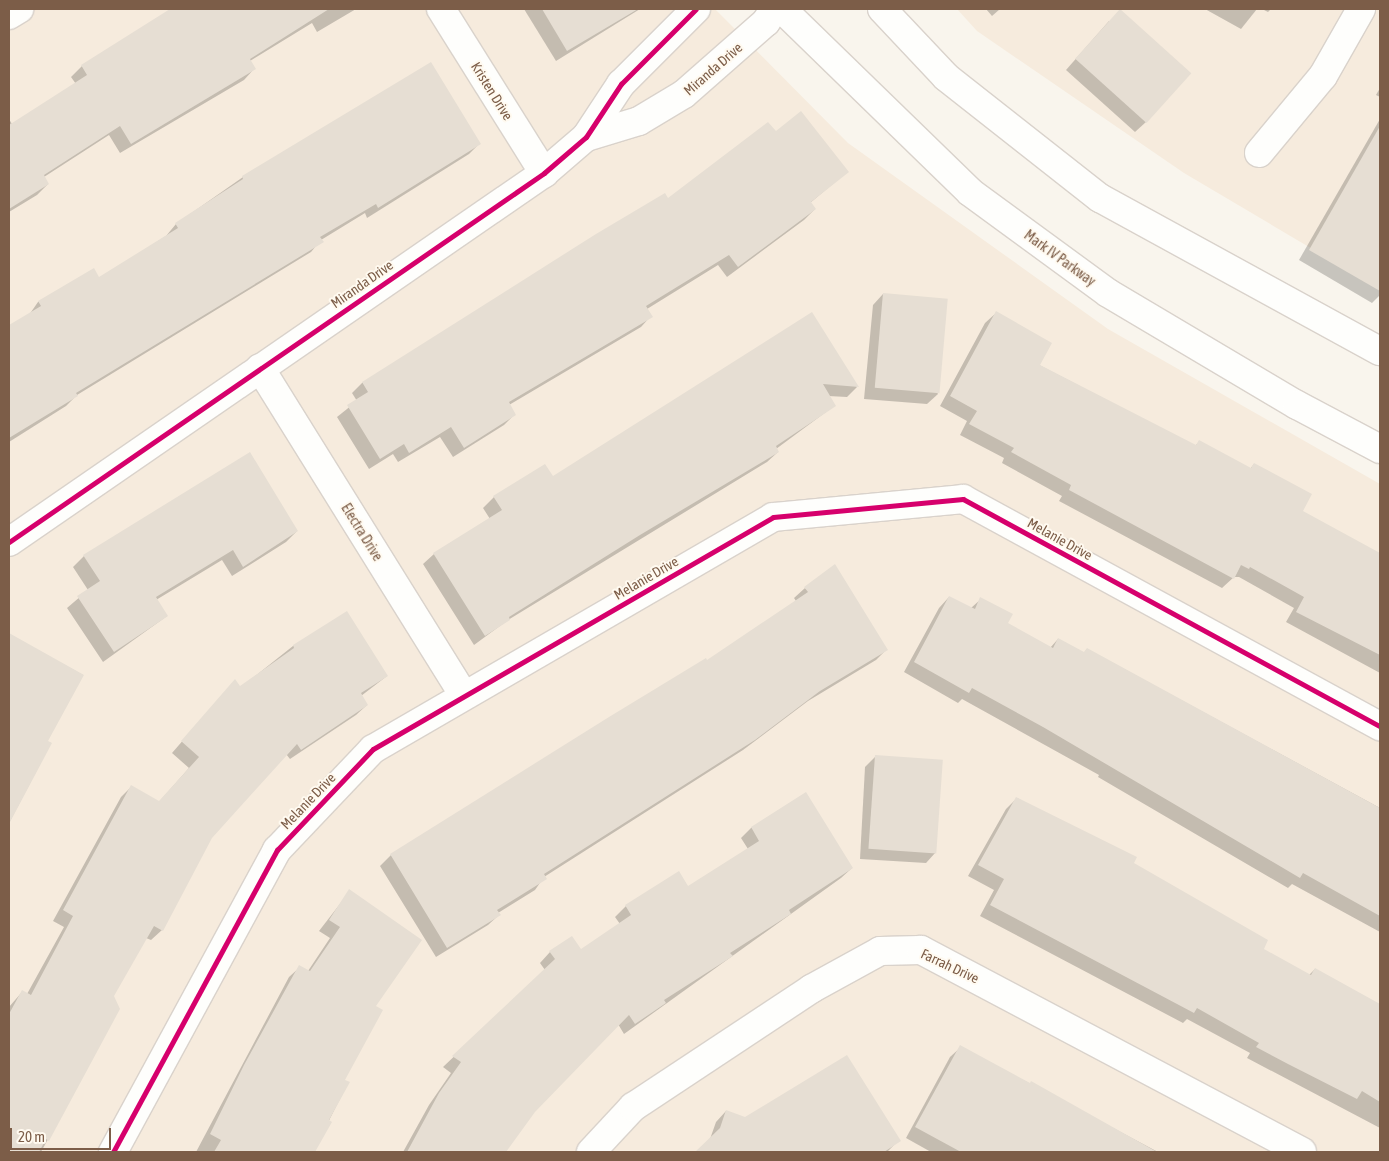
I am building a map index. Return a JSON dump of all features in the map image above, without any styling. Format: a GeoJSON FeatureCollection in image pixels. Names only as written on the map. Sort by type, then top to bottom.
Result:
{"type":"FeatureCollection","features":[{"type":"Feature","properties":{"kind":"street"},"geometry":{"type":"LineString","coordinates":[[9,15],[19,9]]}},
{"type":"Feature","properties":{"kind":"street","name":"Kristen Drive"},"geometry":{"type":"LineString","coordinates":[[441,9],[544,173]]}},
{"type":"Feature","properties":{"kind":"street","name":"Miranda Drive"},"geometry":{"type":"LineString","coordinates":[[9,542],[544,173],[586,137],[621,84],[696,9]]}},
{"type":"Feature","properties":{"kind":"street","name":"Miranda Drive"},"geometry":{"type":"LineString","coordinates":[[586,137],[638,121],[684,94],[766,22],[774,9]]}},
{"type":"Feature","properties":{"kind":"street","name":"Mark IV Parkway"},"geometry":{"type":"LineString","coordinates":[[782,9],[847,75],[978,198],[1108,293],[1297,405],[1380,449]]}},
{"type":"Feature","properties":{"kind":"street"},"geometry":{"type":"LineString","coordinates":[[882,9],[946,77],[1100,198],[1380,351]]}},
{"type":"Feature","properties":{"kind":"street"},"geometry":{"type":"LineString","coordinates":[[1259,153],[1323,76],[1361,9]]}},
{"type":"Feature","properties":{"kind":"street","name":"Electra Drive"},"geometry":{"type":"LineString","coordinates":[[260,368],[464,696]]}},
{"type":"Feature","properties":{"kind":"street","name":"Melanie Drive"},"geometry":{"type":"LineString","coordinates":[[113,1152],[277,850],[373,749],[774,517],[963,499],[1380,726]]}},
{"type":"Feature","properties":{"kind":"street","name":"Farrah Drive"},"geometry":{"type":"LineString","coordinates":[[591,1152],[633,1107],[811,989],[880,951],[920,950],[1302,1152]]}},
{"type":"Feature","properties":{"kind":"shaded area"},"geometry":{"type":"Polygon","coordinates":[[[9,9],[715,9],[848,143],[1108,329],[1380,484],[1380,1152],[9,1152],[9,9]]]}},
{"type":"Feature","properties":{"kind":"shaded area"},"geometry":{"type":"Polygon","coordinates":[[[957,9],[1380,9],[1380,289],[1184,173],[977,31],[957,9]]]}},
{"type":"Feature","properties":{"kind":"building"},"geometry":{"type":"Polygon","coordinates":[[[170,9],[329,9],[250,59],[256,69],[131,144],[120,126],[44,175],[49,184],[9,209],[9,125],[87,75],[81,65],[170,9]]]}},
{"type":"Feature","properties":{"kind":"building"},"geometry":{"type":"Polygon","coordinates":[[[542,9],[638,9],[567,51],[542,9]]]}},
{"type":"Feature","properties":{"kind":"building"},"geometry":{"type":"Polygon","coordinates":[[[1120,9],[1191,73],[1147,123],[1075,59],[1120,9]]]}},
{"type":"Feature","properties":{"kind":"building"},"geometry":{"type":"Polygon","coordinates":[[[431,62],[481,144],[378,208],[376,204],[320,237],[324,242],[76,393],[78,396],[9,438],[9,325],[41,306],[38,301],[94,268],[99,277],[178,228],[175,223],[243,179],[242,176],[431,62]]]}},
{"type":"Feature","properties":{"kind":"building"},"geometry":{"type":"Polygon","coordinates":[[[801,111],[849,172],[811,202],[816,209],[738,267],[729,255],[646,306],[653,317],[509,402],[516,415],[464,448],[451,427],[409,453],[404,444],[380,459],[347,405],[368,392],[362,382],[596,234],[665,193],[668,198],[768,122],[776,131],[801,111]]]}},
{"type":"Feature","properties":{"kind":"building"},"geometry":{"type":"Polygon","coordinates":[[[1380,126],[1380,291],[1309,250],[1380,126]]]}},
{"type":"Feature","properties":{"kind":"building"},"geometry":{"type":"Polygon","coordinates":[[[883,293],[948,299],[939,393],[875,388],[883,293]]]}},
{"type":"Feature","properties":{"kind":"building"},"geometry":{"type":"Polygon","coordinates":[[[996,311],[1052,343],[1040,365],[1196,445],[1199,440],[1251,468],[1254,463],[1312,494],[1303,511],[1380,553],[1380,655],[1296,612],[1304,597],[1250,567],[1249,569],[1241,565],[1234,579],[1069,490],[1071,485],[1011,452],[1014,448],[969,424],[977,411],[950,396],[996,311]]]}},
{"type":"Feature","properties":{"kind":"building"},"geometry":{"type":"Polygon","coordinates":[[[812,312],[859,387],[823,384],[836,406],[776,446],[779,452],[640,535],[509,617],[510,620],[485,636],[433,553],[502,510],[493,496],[545,464],[553,476],[812,312]]]}},
{"type":"Feature","properties":{"kind":"building"},"geometry":{"type":"Polygon","coordinates":[[[250,452],[298,531],[243,567],[233,550],[156,597],[168,616],[114,652],[77,596],[100,581],[83,555],[250,452]]]}},
{"type":"Feature","properties":{"kind":"building"},"geometry":{"type":"Polygon","coordinates":[[[835,564],[888,650],[820,691],[755,740],[544,874],[547,879],[497,910],[501,915],[447,948],[390,854],[609,717],[706,658],[707,660],[808,592],[804,587],[835,564]]]}},
{"type":"Feature","properties":{"kind":"building"},"geometry":{"type":"Polygon","coordinates":[[[949,596],[975,609],[980,597],[1013,614],[1008,623],[1053,648],[1058,638],[1084,652],[1087,648],[1380,808],[1380,916],[1303,873],[1300,878],[1043,727],[972,688],[969,693],[914,662],[949,596]]]}},
{"type":"Feature","properties":{"kind":"building"},"geometry":{"type":"Polygon","coordinates":[[[347,611],[388,676],[361,693],[368,705],[301,750],[297,744],[212,838],[163,931],[154,926],[114,996],[120,1009],[49,1141],[46,1139],[39,1152],[9,1152],[9,1014],[22,990],[31,995],[73,916],[63,910],[131,785],[159,801],[199,757],[181,741],[235,679],[240,686],[294,648],[293,645],[347,611]]]}},
{"type":"Feature","properties":{"kind":"building"},"geometry":{"type":"Polygon","coordinates":[[[9,633],[84,675],[48,741],[52,743],[9,824],[9,633]]]}},
{"type":"Feature","properties":{"kind":"building"},"geometry":{"type":"Polygon","coordinates":[[[875,755],[943,760],[936,854],[868,849],[875,755]]]}},
{"type":"Feature","properties":{"kind":"building"},"geometry":{"type":"Polygon","coordinates":[[[806,792],[853,868],[789,910],[791,914],[730,953],[733,956],[664,1000],[666,1003],[635,1024],[629,1015],[535,1112],[506,1152],[407,1152],[439,1093],[461,1062],[452,1056],[555,959],[549,951],[572,936],[581,949],[631,915],[625,905],[679,871],[688,886],[759,841],[751,827],[806,792]]]}},
{"type":"Feature","properties":{"kind":"building"},"geometry":{"type":"Polygon","coordinates":[[[1016,797],[1137,857],[1134,863],[1268,940],[1264,949],[1311,975],[1315,968],[1380,1004],[1380,1102],[1362,1091],[1357,1099],[1256,1047],[1259,1043],[1197,1008],[1194,1013],[990,905],[1004,879],[978,865],[1016,797]]]}},
{"type":"Feature","properties":{"kind":"building"},"geometry":{"type":"Polygon","coordinates":[[[349,889],[422,940],[376,1006],[383,1010],[345,1080],[350,1082],[329,1120],[332,1122],[315,1152],[214,1152],[221,1140],[210,1134],[244,1065],[299,965],[310,971],[340,927],[329,920],[349,889]]]}},
{"type":"Feature","properties":{"kind":"building"},"geometry":{"type":"Polygon","coordinates":[[[960,1045],[1030,1083],[1031,1081],[1157,1152],[961,1152],[915,1127],[960,1045]]]}},
{"type":"Feature","properties":{"kind":"building"},"geometry":{"type":"Polygon","coordinates":[[[847,1055],[901,1141],[884,1152],[695,1152],[720,1128],[726,1110],[745,1117],[847,1055]]]}},
{"type":"Feature","properties":{"kind":"cycle path"},"geometry":{"type":"LineString","coordinates":[[9,542],[544,173],[586,137],[621,84],[696,9]]}},
{"type":"Feature","properties":{"kind":"cycle path"},"geometry":{"type":"LineString","coordinates":[[113,1152],[277,850],[373,749],[773,517],[963,499],[1380,726]]}}]}
